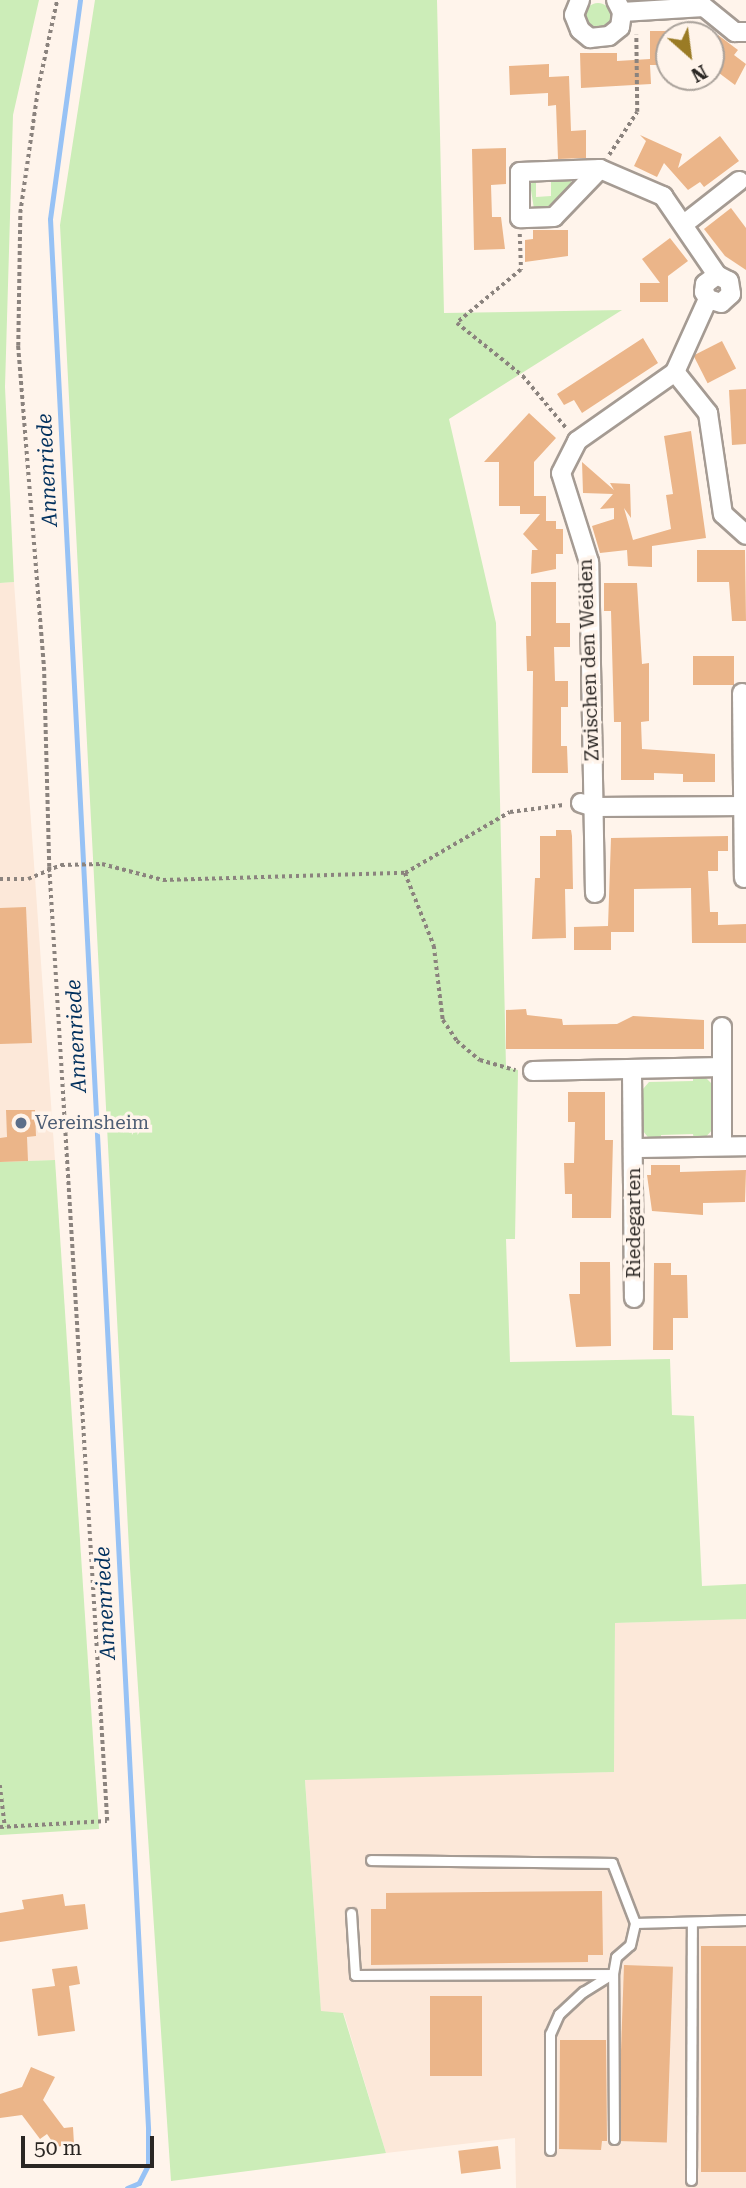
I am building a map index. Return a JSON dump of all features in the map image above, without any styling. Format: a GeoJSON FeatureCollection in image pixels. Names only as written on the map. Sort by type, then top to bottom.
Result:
{"type":"FeatureCollection","features":[{"type":"Feature","properties":{"kind":"street"},"geometry":{"type":"LineString","coordinates":[[580,0],[574,15],[580,30],[590,38],[610,36],[620,27],[625,8],[704,7],[735,32],[746,32]]}},
{"type":"Feature","properties":{"kind":"street"},"geometry":{"type":"LineString","coordinates":[[600,169],[554,217],[520,218],[520,172],[600,169],[663,196],[717,275],[729,281],[739,294],[721,303],[708,299]]}},
{"type":"Feature","properties":{"kind":"street"},"geometry":{"type":"LineString","coordinates":[[684,224],[739,181]]}},
{"type":"Feature","properties":{"kind":"street"},"geometry":{"type":"LineString","coordinates":[[577,441],[675,372],[708,299],[705,284],[717,275]]}},
{"type":"Feature","properties":{"kind":"street"},"geometry":{"type":"LineString","coordinates":[[675,372],[708,413],[723,514],[746,535]]}},
{"type":"Feature","properties":{"kind":"street","name":"Zwischen den Weiden"},"geometry":{"type":"LineString","coordinates":[[577,441],[561,473],[589,562],[587,805],[595,893]]}},
{"type":"Feature","properties":{"kind":"street"},"geometry":{"type":"LineString","coordinates":[[742,693],[744,878]]}},
{"type":"Feature","properties":{"kind":"street"},"geometry":{"type":"LineString","coordinates":[[587,805],[745,806]]}},
{"type":"Feature","properties":{"kind":"street"},"geometry":{"type":"LineString","coordinates":[[722,1027],[722,1146]]}},
{"type":"Feature","properties":{"kind":"street"},"geometry":{"type":"LineString","coordinates":[[533,1071],[632,1072],[722,1067]]}},
{"type":"Feature","properties":{"kind":"street","name":"Riedegarten"},"geometry":{"type":"LineString","coordinates":[[632,1072],[634,1298]]}},
{"type":"Feature","properties":{"kind":"street","name":"Riedegarten"},"geometry":{"type":"LineString","coordinates":[[634,1148],[746,1146]]}},
{"type":"Feature","properties":{"kind":"lane"},"geometry":{"type":"LineString","coordinates":[[371,1860],[612,1863],[635,1923],[630,1945],[616,1957],[613,1973],[614,2139]]}},
{"type":"Feature","properties":{"kind":"lane"},"geometry":{"type":"LineString","coordinates":[[351,1913],[355,1975],[613,1973]]}},
{"type":"Feature","properties":{"kind":"lane"},"geometry":{"type":"LineString","coordinates":[[635,1923],[691,1924],[746,1920]]}},
{"type":"Feature","properties":{"kind":"lane"},"geometry":{"type":"LineString","coordinates":[[691,1924],[691,2180]]}},
{"type":"Feature","properties":{"kind":"lane"},"geometry":{"type":"LineString","coordinates":[[550,2150],[550,2034],[559,2014],[583,1992],[613,1973]]}},
{"type":"Feature","properties":{"kind":"path"},"geometry":{"type":"LineString","coordinates":[[0,1785],[3,1827],[107,1821],[49,867],[44,671],[18,346],[20,213],[38,88],[57,0]]}},
{"type":"Feature","properties":{"kind":"path"},"geometry":{"type":"LineString","coordinates":[[600,169],[637,112],[625,8]]}},
{"type":"Feature","properties":{"kind":"path"},"geometry":{"type":"LineString","coordinates":[[520,218],[521,270],[457,323],[523,376],[577,441]]}},
{"type":"Feature","properties":{"kind":"path"},"geometry":{"type":"LineString","coordinates":[[0,879],[28,878],[49,867],[102,864],[163,880],[405,873],[510,812],[545,807]]}},
{"type":"Feature","properties":{"kind":"path"},"geometry":{"type":"LineString","coordinates":[[405,873],[435,946],[443,1020],[457,1041],[480,1060],[533,1071]]}},
{"type":"Feature","properties":{"kind":"shaded area"},"geometry":{"type":"Polygon","coordinates":[[[14,582],[55,1160],[0,1162],[0,583],[14,582]]]}},
{"type":"Feature","properties":{"kind":"shaded area"},"geometry":{"type":"Polygon","coordinates":[[[746,1619],[746,2188],[516,2188],[515,2138],[386,2153],[344,2014],[321,2012],[305,1779],[614,1772],[615,1623],[746,1619]]]}},
{"type":"Feature","properties":{"kind":"green space"},"geometry":{"type":"Polygon","coordinates":[[[0,0],[39,0],[13,115],[5,387],[14,582],[0,583],[0,0]]]}},
{"type":"Feature","properties":{"kind":"green space"},"geometry":{"type":"Polygon","coordinates":[[[95,0],[437,0],[444,313],[622,310],[449,419],[496,623],[506,1067],[518,1070],[515,1239],[506,1239],[510,1362],[670,1359],[672,1415],[694,1416],[702,1586],[746,1584],[746,1619],[615,1623],[614,1772],[305,1780],[321,2011],[343,2013],[386,2153],[171,2181],[130,1568],[60,225],[95,0]]]}},
{"type":"Feature","properties":{"kind":"green space"},"geometry":{"type":"Polygon","coordinates":[[[598,3],[607,7],[611,16],[607,25],[598,29],[589,25],[585,16],[589,7],[598,3]]]}},
{"type":"Feature","properties":{"kind":"green space"},"geometry":{"type":"Polygon","coordinates":[[[536,181],[536,197],[551,196],[551,181],[571,181],[571,188],[550,208],[534,209],[530,184],[536,181]]]}},
{"type":"Feature","properties":{"kind":"green space"},"geometry":{"type":"Polygon","coordinates":[[[693,1076],[704,1076],[712,1084],[713,1129],[703,1140],[694,1140],[693,1134],[661,1135],[661,1141],[651,1141],[643,1131],[643,1089],[649,1082],[693,1081],[693,1076]]]}},
{"type":"Feature","properties":{"kind":"green space"},"geometry":{"type":"Polygon","coordinates":[[[55,1160],[99,1829],[0,1835],[0,1162],[55,1160]]]}},
{"type":"Feature","properties":{"kind":"building"},"geometry":{"type":"Polygon","coordinates":[[[650,31],[655,31],[655,65],[650,65],[651,84],[581,88],[580,53],[617,53],[617,61],[650,59],[650,31]]]}},
{"type":"Feature","properties":{"kind":"building"},"geometry":{"type":"Polygon","coordinates":[[[725,40],[738,50],[734,55],[746,64],[735,85],[725,78],[725,40]]]}},
{"type":"Feature","properties":{"kind":"building"},"geometry":{"type":"Polygon","coordinates":[[[549,64],[549,77],[569,76],[571,131],[586,130],[586,158],[558,159],[556,105],[548,106],[548,93],[510,95],[509,66],[549,64]]]}},
{"type":"Feature","properties":{"kind":"building"},"geometry":{"type":"Polygon","coordinates":[[[640,135],[682,154],[678,168],[720,136],[739,161],[704,187],[700,182],[688,190],[664,163],[657,177],[634,166],[646,141],[640,135]]]}},
{"type":"Feature","properties":{"kind":"building"},"geometry":{"type":"Polygon","coordinates":[[[506,148],[506,184],[491,185],[492,217],[501,217],[505,249],[474,250],[472,149],[506,148]]]}},
{"type":"Feature","properties":{"kind":"building"},"geometry":{"type":"Polygon","coordinates":[[[731,208],[746,228],[746,270],[725,256],[704,229],[731,208]]]}},
{"type":"Feature","properties":{"kind":"building"},"geometry":{"type":"Polygon","coordinates":[[[533,230],[568,230],[568,256],[525,262],[525,240],[533,239],[533,230]]]}},
{"type":"Feature","properties":{"kind":"building"},"geometry":{"type":"Polygon","coordinates":[[[670,238],[688,261],[668,276],[668,302],[640,302],[640,283],[660,283],[642,259],[670,238]]]}},
{"type":"Feature","properties":{"kind":"building"},"geometry":{"type":"Polygon","coordinates":[[[643,338],[658,363],[582,413],[574,400],[564,405],[557,394],[643,338]]]}},
{"type":"Feature","properties":{"kind":"building"},"geometry":{"type":"Polygon","coordinates":[[[722,341],[736,369],[708,383],[693,356],[722,341]]]}},
{"type":"Feature","properties":{"kind":"building"},"geometry":{"type":"Polygon","coordinates":[[[746,389],[746,444],[732,445],[729,390],[746,389]]]}},
{"type":"Feature","properties":{"kind":"building"},"geometry":{"type":"Polygon","coordinates":[[[529,413],[556,438],[534,462],[534,496],[546,496],[546,521],[556,521],[556,529],[563,529],[563,554],[556,554],[556,569],[531,574],[532,550],[538,550],[523,534],[540,514],[520,514],[520,506],[499,506],[499,462],[484,462],[529,413]]]}},
{"type":"Feature","properties":{"kind":"building"},"geometry":{"type":"Polygon","coordinates":[[[691,431],[706,538],[652,546],[652,567],[628,566],[627,550],[600,553],[592,526],[614,519],[614,508],[600,509],[613,494],[583,493],[582,462],[614,490],[610,483],[630,484],[631,518],[624,508],[633,540],[671,529],[666,495],[673,494],[664,436],[691,431]]]}},
{"type":"Feature","properties":{"kind":"building"},"geometry":{"type":"Polygon","coordinates":[[[697,550],[745,550],[746,621],[732,621],[729,582],[697,582],[697,550]]]}},
{"type":"Feature","properties":{"kind":"building"},"geometry":{"type":"Polygon","coordinates":[[[531,582],[556,582],[556,623],[570,623],[570,647],[554,647],[555,681],[568,681],[568,707],[561,707],[561,746],[567,746],[568,773],[532,773],[533,671],[527,671],[526,636],[531,636],[531,582]]]}},
{"type":"Feature","properties":{"kind":"building"},"geometry":{"type":"Polygon","coordinates":[[[604,583],[637,583],[642,664],[649,663],[649,721],[641,722],[642,749],[715,754],[715,782],[683,782],[683,774],[654,773],[654,780],[621,780],[621,722],[614,722],[611,611],[604,611],[604,583]]]}},
{"type":"Feature","properties":{"kind":"building"},"geometry":{"type":"Polygon","coordinates":[[[693,656],[734,656],[734,685],[693,685],[693,656]]]}},
{"type":"Feature","properties":{"kind":"building"},"geometry":{"type":"Polygon","coordinates":[[[556,830],[571,830],[572,836],[573,889],[565,889],[566,938],[532,939],[535,878],[540,878],[540,836],[556,836],[556,830]]]}},
{"type":"Feature","properties":{"kind":"building"},"geometry":{"type":"Polygon","coordinates":[[[728,836],[728,851],[718,851],[718,871],[708,871],[710,912],[718,912],[718,925],[746,924],[746,943],[692,943],[691,888],[634,889],[634,932],[611,932],[611,950],[574,950],[574,927],[608,926],[611,838],[728,836]]]}},
{"type":"Feature","properties":{"kind":"building"},"geometry":{"type":"Polygon","coordinates":[[[26,907],[32,1043],[0,1044],[0,908],[26,907]]]}},
{"type":"Feature","properties":{"kind":"building"},"geometry":{"type":"Polygon","coordinates":[[[526,1009],[527,1015],[562,1019],[563,1025],[617,1024],[633,1016],[704,1020],[704,1049],[506,1049],[506,1010],[526,1009]]]}},
{"type":"Feature","properties":{"kind":"building"},"geometry":{"type":"Polygon","coordinates":[[[568,1092],[605,1092],[605,1140],[613,1140],[611,1218],[572,1218],[572,1194],[565,1194],[564,1163],[574,1163],[575,1122],[568,1122],[568,1092]]]}},
{"type":"Feature","properties":{"kind":"building","name":"Vereinsheim"},"geometry":{"type":"Polygon","coordinates":[[[6,1110],[35,1110],[36,1136],[27,1137],[28,1161],[0,1162],[0,1138],[7,1137],[6,1110]]]}},
{"type":"Feature","properties":{"kind":"building"},"geometry":{"type":"Polygon","coordinates":[[[651,1165],[680,1165],[680,1172],[746,1170],[745,1202],[703,1203],[703,1215],[652,1211],[647,1175],[651,1175],[651,1165]]]}},
{"type":"Feature","properties":{"kind":"building"},"geometry":{"type":"Polygon","coordinates":[[[580,1262],[610,1262],[611,1346],[576,1347],[569,1294],[580,1294],[580,1262]]]}},
{"type":"Feature","properties":{"kind":"building"},"geometry":{"type":"Polygon","coordinates":[[[654,1263],[671,1263],[671,1275],[687,1275],[688,1318],[673,1318],[673,1350],[653,1350],[654,1263]]]}},
{"type":"Feature","properties":{"kind":"building"},"geometry":{"type":"Polygon","coordinates":[[[602,1891],[603,1955],[588,1955],[588,1962],[371,1965],[371,1909],[386,1909],[386,1893],[602,1891]]]}},
{"type":"Feature","properties":{"kind":"building"},"geometry":{"type":"Polygon","coordinates":[[[63,1894],[65,1906],[85,1904],[88,1929],[0,1942],[0,1913],[24,1909],[22,1900],[63,1894]]]}},
{"type":"Feature","properties":{"kind":"building"},"geometry":{"type":"Polygon","coordinates":[[[701,1946],[746,1946],[746,2172],[701,2172],[701,1946]]]}},
{"type":"Feature","properties":{"kind":"building"},"geometry":{"type":"Polygon","coordinates":[[[624,1965],[673,1967],[667,2143],[618,2141],[624,1965]]]}},
{"type":"Feature","properties":{"kind":"building"},"geometry":{"type":"Polygon","coordinates":[[[77,1966],[80,1984],[69,1986],[75,2031],[38,2036],[32,1989],[55,1986],[52,1969],[77,1966]]]}},
{"type":"Feature","properties":{"kind":"building"},"geometry":{"type":"Polygon","coordinates":[[[430,1996],[482,1996],[482,2076],[430,2076],[430,1996]]]}},
{"type":"Feature","properties":{"kind":"building"},"geometry":{"type":"Polygon","coordinates":[[[560,2040],[606,2040],[607,2141],[602,2141],[601,2150],[559,2149],[560,2040]]]}},
{"type":"Feature","properties":{"kind":"building"},"geometry":{"type":"Polygon","coordinates":[[[31,2067],[55,2077],[43,2100],[64,2128],[73,2127],[74,2144],[56,2147],[47,2134],[40,2139],[22,2115],[0,2118],[0,2094],[22,2087],[31,2067]]]}},
{"type":"Feature","properties":{"kind":"building"},"geometry":{"type":"Polygon","coordinates":[[[498,2146],[501,2169],[461,2174],[458,2151],[498,2146]]]}},
{"type":"Feature","properties":{"kind":"waterway","name":"Annenriede"},"geometry":{"type":"LineString","coordinates":[[80,0],[50,219],[148,2130],[148,2165],[139,2183],[127,2188]]}},
{"type":"Feature","properties":{"kind":"place","name":"Vereinsheim"},"geometry":{"type":"Point","coordinates":[21,1123]}}]}
